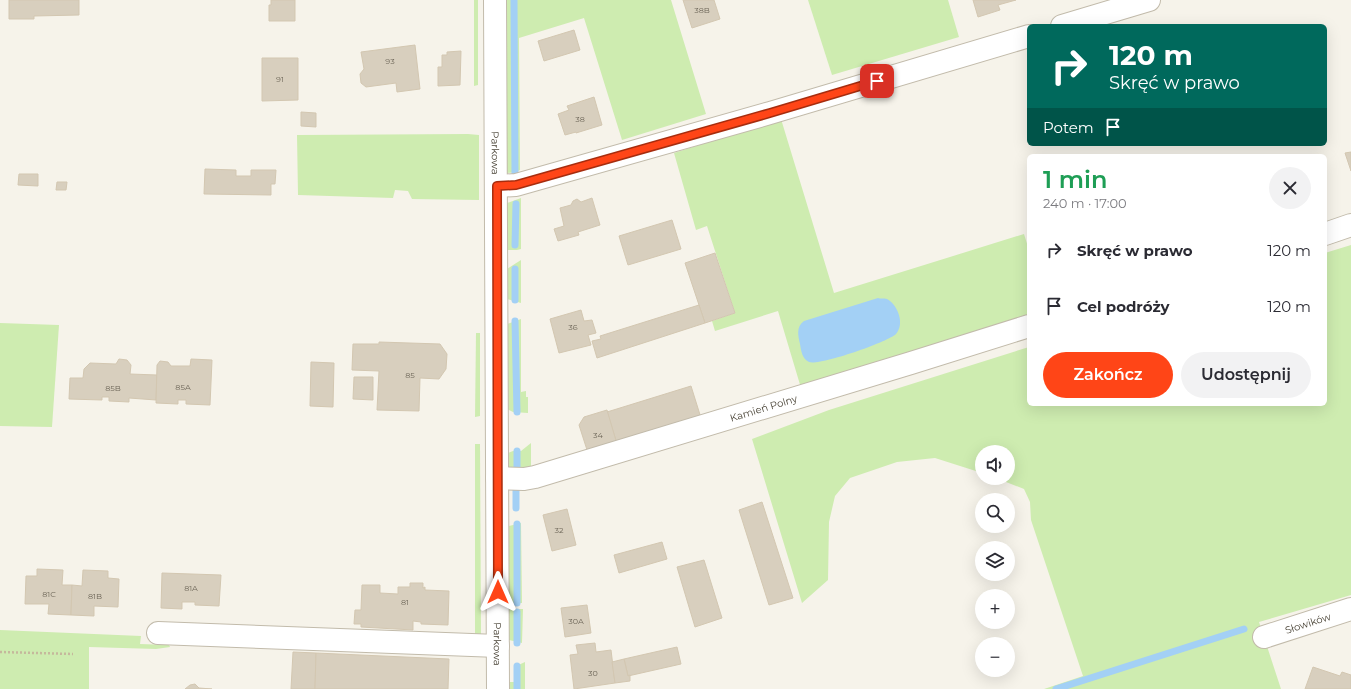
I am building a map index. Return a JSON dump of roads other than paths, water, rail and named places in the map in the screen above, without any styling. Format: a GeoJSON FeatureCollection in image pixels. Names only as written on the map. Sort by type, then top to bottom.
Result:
{"type":"FeatureCollection","features":[{"type":"Feature","properties":{"kind":"street","name":"Parkowa"},"geometry":{"type":"LineString","coordinates":[[495,0],[498,689]]}},
{"type":"Feature","properties":{"kind":"street"},"geometry":{"type":"LineString","coordinates":[[1069,24],[1149,0]]}},
{"type":"Feature","properties":{"kind":"street"},"geometry":{"type":"LineString","coordinates":[[497,186],[516,185],[770,113],[1027,37]]}},
{"type":"Feature","properties":{"kind":"street"},"geometry":{"type":"LineString","coordinates":[[1327,233],[1351,225]]}},
{"type":"Feature","properties":{"kind":"street","name":"Kamień Polny"},"geometry":{"type":"LineString","coordinates":[[497,478],[524,479],[535,477],[904,366],[1027,327]]}},
{"type":"Feature","properties":{"kind":"street","name":"Słowików"},"geometry":{"type":"LineString","coordinates":[[1264,637],[1351,609]]}},
{"type":"Feature","properties":{"kind":"street"},"geometry":{"type":"LineString","coordinates":[[158,633],[498,646]]}},
{"type":"Feature","properties":{"kind":"water"},"geometry":{"type":"Polygon","coordinates":[[[878,298],[887,299],[897,310],[900,325],[896,334],[890,338],[839,357],[809,362],[803,357],[798,334],[801,323],[878,298]]]}},
{"type":"Feature","properties":{"kind":"waterway"},"geometry":{"type":"LineString","coordinates":[[514,0],[515,176]]}},
{"type":"Feature","properties":{"kind":"waterway"},"geometry":{"type":"LineString","coordinates":[[515,245],[516,204]]}},
{"type":"Feature","properties":{"kind":"waterway"},"geometry":{"type":"LineString","coordinates":[[515,269],[515,300]]}},
{"type":"Feature","properties":{"kind":"waterway"},"geometry":{"type":"LineString","coordinates":[[515,321],[517,412]]}},
{"type":"Feature","properties":{"kind":"waterway"},"geometry":{"type":"LineString","coordinates":[[517,451],[517,470]]}},
{"type":"Feature","properties":{"kind":"waterway"},"geometry":{"type":"LineString","coordinates":[[516,487],[516,508]]}},
{"type":"Feature","properties":{"kind":"waterway"},"geometry":{"type":"LineString","coordinates":[[517,524],[517,603]]}},
{"type":"Feature","properties":{"kind":"waterway"},"geometry":{"type":"LineString","coordinates":[[517,612],[517,643]]}},
{"type":"Feature","properties":{"kind":"waterway"},"geometry":{"type":"LineString","coordinates":[[1056,689],[1244,629]]}},
{"type":"Feature","properties":{"kind":"waterway"},"geometry":{"type":"LineString","coordinates":[[517,666],[517,689]]}}]}
